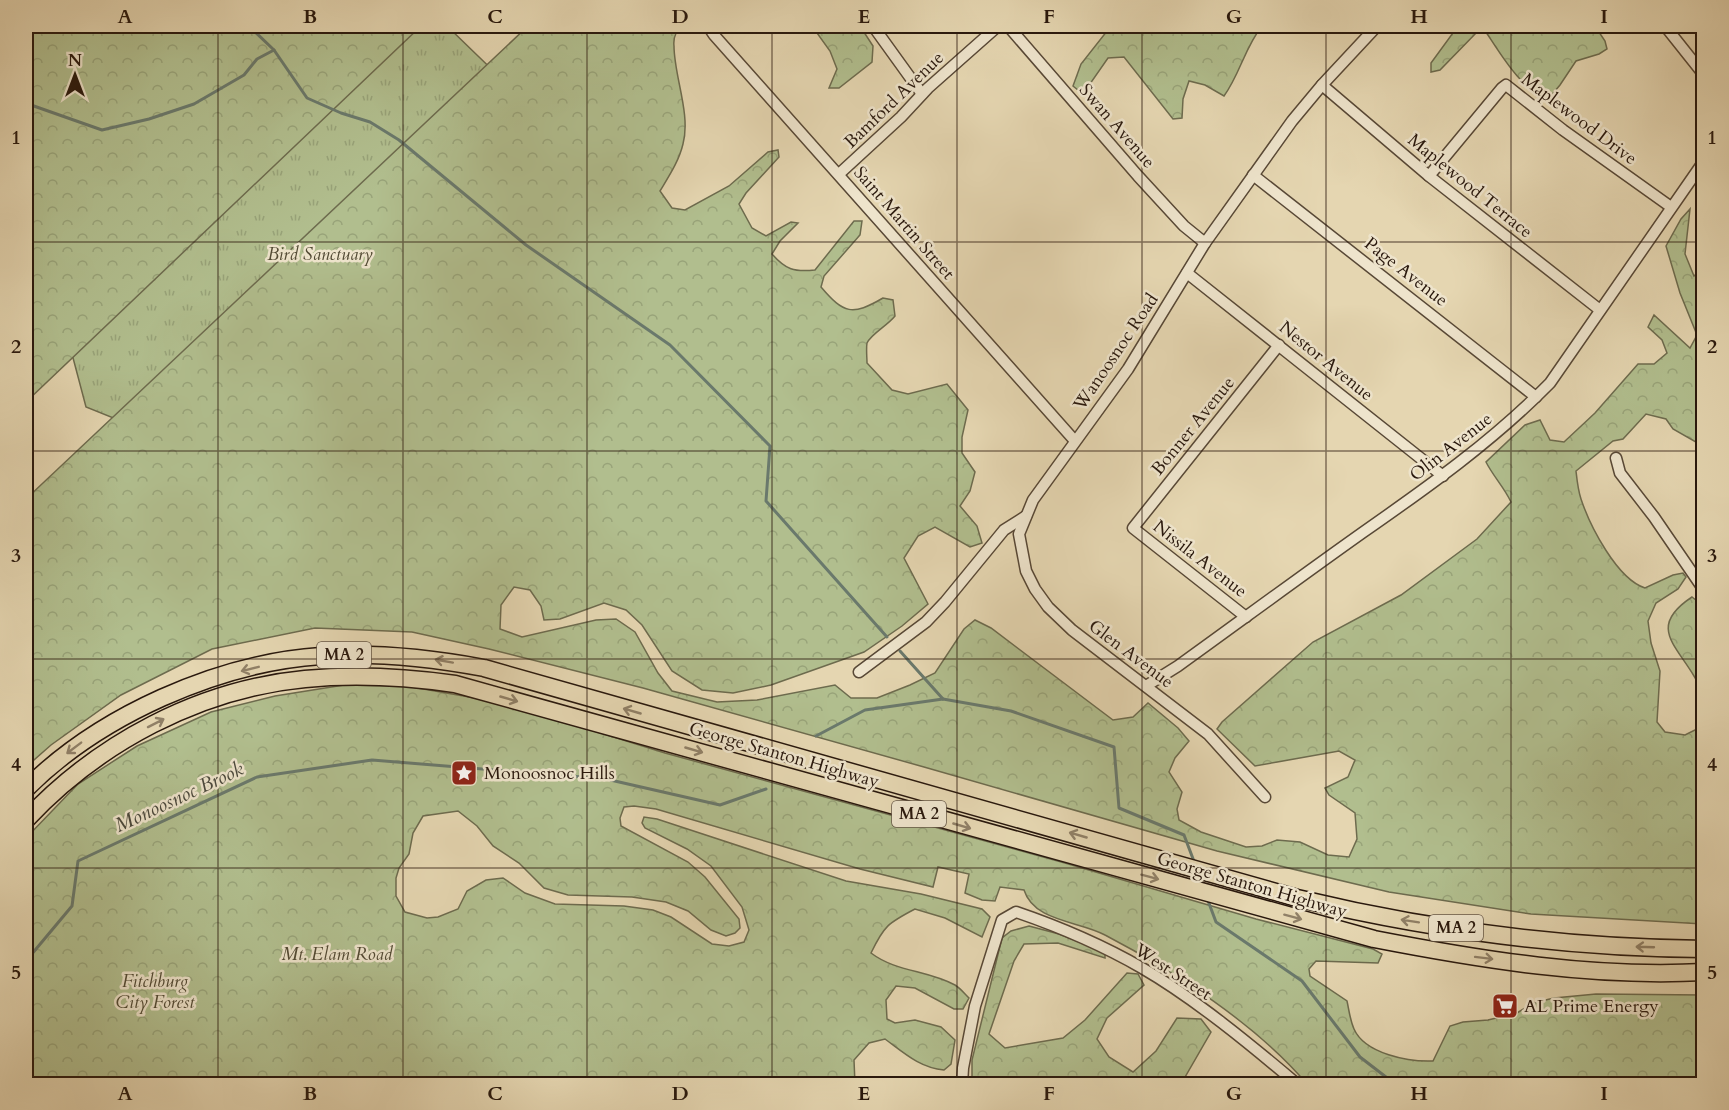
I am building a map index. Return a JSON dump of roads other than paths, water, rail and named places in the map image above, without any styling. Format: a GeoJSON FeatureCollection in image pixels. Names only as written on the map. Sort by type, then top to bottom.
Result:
{"type":"FeatureCollection","features":[{"type":"Feature","properties":{"kind":"highway","name":"George Stanton Highway"},"geometry":{"type":"LineString","coordinates":[[26,789],[52,765],[92,735],[143,706],[192,686],[248,669],[306,658],[357,655],[436,659],[484,668],[1213,874],[1350,910],[1506,938],[1559,943],[1704,949]]}},
{"type":"Feature","properties":{"kind":"highway","name":"George Stanton Highway"},"geometry":{"type":"LineString","coordinates":[[26,820],[59,786],[88,764],[162,720],[207,701],[240,691],[304,679],[342,677],[414,679],[455,684],[1374,939],[1482,958],[1585,969],[1704,972]]}},
{"type":"Feature","properties":{"kind":"street","name":"Saint Martin Street"},"geometry":{"type":"LineString","coordinates":[[708,26],[1075,441]]}},
{"type":"Feature","properties":{"kind":"street"},"geometry":{"type":"LineString","coordinates":[[873,26],[922,94]]}},
{"type":"Feature","properties":{"kind":"street","name":"Bamford Avenue"},"geometry":{"type":"LineString","coordinates":[[839,174],[901,117],[922,94],[998,26]]}},
{"type":"Feature","properties":{"kind":"street","name":"Swan Avenue"},"geometry":{"type":"LineString","coordinates":[[1008,26],[1138,176],[1184,226],[1205,243]]}},
{"type":"Feature","properties":{"kind":"street","name":"Wanoosnoc Road"},"geometry":{"type":"LineString","coordinates":[[859,672],[926,622],[1004,530],[1026,516],[1033,500],[1128,369],[1205,243],[1253,175],[1292,121],[1377,26]]}},
{"type":"Feature","properties":{"kind":"street"},"geometry":{"type":"LineString","coordinates":[[1665,26],[1704,75]]}},
{"type":"Feature","properties":{"kind":"street","name":"Maplewood Terrace"},"geometry":{"type":"LineString","coordinates":[[1322,85],[1429,176],[1600,310]]}},
{"type":"Feature","properties":{"kind":"street","name":"Maplewood Drive"},"geometry":{"type":"LineString","coordinates":[[1429,176],[1506,85],[1563,130],[1671,207]]}},
{"type":"Feature","properties":{"kind":"street","name":"Olin Avenue"},"geometry":{"type":"LineString","coordinates":[[1146,686],[1178,666],[1443,476],[1497,433],[1536,397],[1550,383],[1704,161]]}},
{"type":"Feature","properties":{"kind":"street","name":"Page Avenue"},"geometry":{"type":"LineString","coordinates":[[1253,175],[1536,397]]}},
{"type":"Feature","properties":{"kind":"street","name":"Nestor Avenue"},"geometry":{"type":"LineString","coordinates":[[1187,273],[1443,476]]}},
{"type":"Feature","properties":{"kind":"street","name":"Bonner Avenue"},"geometry":{"type":"LineString","coordinates":[[1133,528],[1279,345]]}},
{"type":"Feature","properties":{"kind":"street"},"geometry":{"type":"LineString","coordinates":[[1616,458],[1620,473],[1654,517],[1704,591]]}},
{"type":"Feature","properties":{"kind":"street","name":"Glen Avenue"},"geometry":{"type":"LineString","coordinates":[[1026,516],[1020,534],[1023,558],[1029,577],[1043,601],[1066,624],[1208,734],[1264,798]]}},
{"type":"Feature","properties":{"kind":"street","name":"Nissila Avenue"},"geometry":{"type":"LineString","coordinates":[[1133,528],[1246,617]]}},
{"type":"Feature","properties":{"kind":"street","name":"West Street"},"geometry":{"type":"LineString","coordinates":[[962,1084],[969,1032],[994,940],[1002,920],[1016,912],[1064,929],[1142,968],[1190,1000],[1297,1084]]}},
{"type":"Feature","properties":{"kind":"waterway"},"geometry":{"type":"LineString","coordinates":[[249,26],[274,50],[307,98],[341,113],[370,122],[399,140],[526,245],[670,345],[770,446],[766,501],[887,637]]}},
{"type":"Feature","properties":{"kind":"waterway"},"geometry":{"type":"LineString","coordinates":[[26,105],[102,130],[149,119],[194,104],[244,75],[257,59],[274,50]]}},
{"type":"Feature","properties":{"kind":"waterway"},"geometry":{"type":"LineString","coordinates":[[900,651],[943,699]]}},
{"type":"Feature","properties":{"kind":"waterway","name":"Monoosnoc Brook"},"geometry":{"type":"LineString","coordinates":[[816,736],[865,710],[943,699],[1011,711],[1114,747],[1119,808],[1184,835],[1195,864]]}},
{"type":"Feature","properties":{"kind":"waterway","name":"Monoosnoc Brook"},"geometry":{"type":"LineString","coordinates":[[26,961],[72,906],[78,861],[257,777],[372,760],[606,779],[720,805],[766,789]]}},
{"type":"Feature","properties":{"kind":"waterway","name":"Monoosnoc Brook"},"geometry":{"type":"LineString","coordinates":[[1207,898],[1216,922],[1302,981],[1360,1057],[1395,1084]]}},
{"type":"Feature","properties":{"kind":"place","name":"Monoosnoc Hills"},"geometry":{"type":"Point","coordinates":[464,773]}},
{"type":"Feature","properties":{"kind":"place","name":"AL Prime Energy"},"geometry":{"type":"Point","coordinates":[1505,1006]}},
{"type":"Feature","properties":{"kind":"park label","name":"Bird Sanctuary"},"geometry":{"type":"Point","coordinates":[320,254]}},
{"type":"Feature","properties":{"kind":"park label","name":"Mt. Elam Road"},"geometry":{"type":"Point","coordinates":[337,954]}},
{"type":"Feature","properties":{"kind":"park label","name":"Fitchburg City Forest"},"geometry":{"type":"Point","coordinates":[155,991]}}]}
